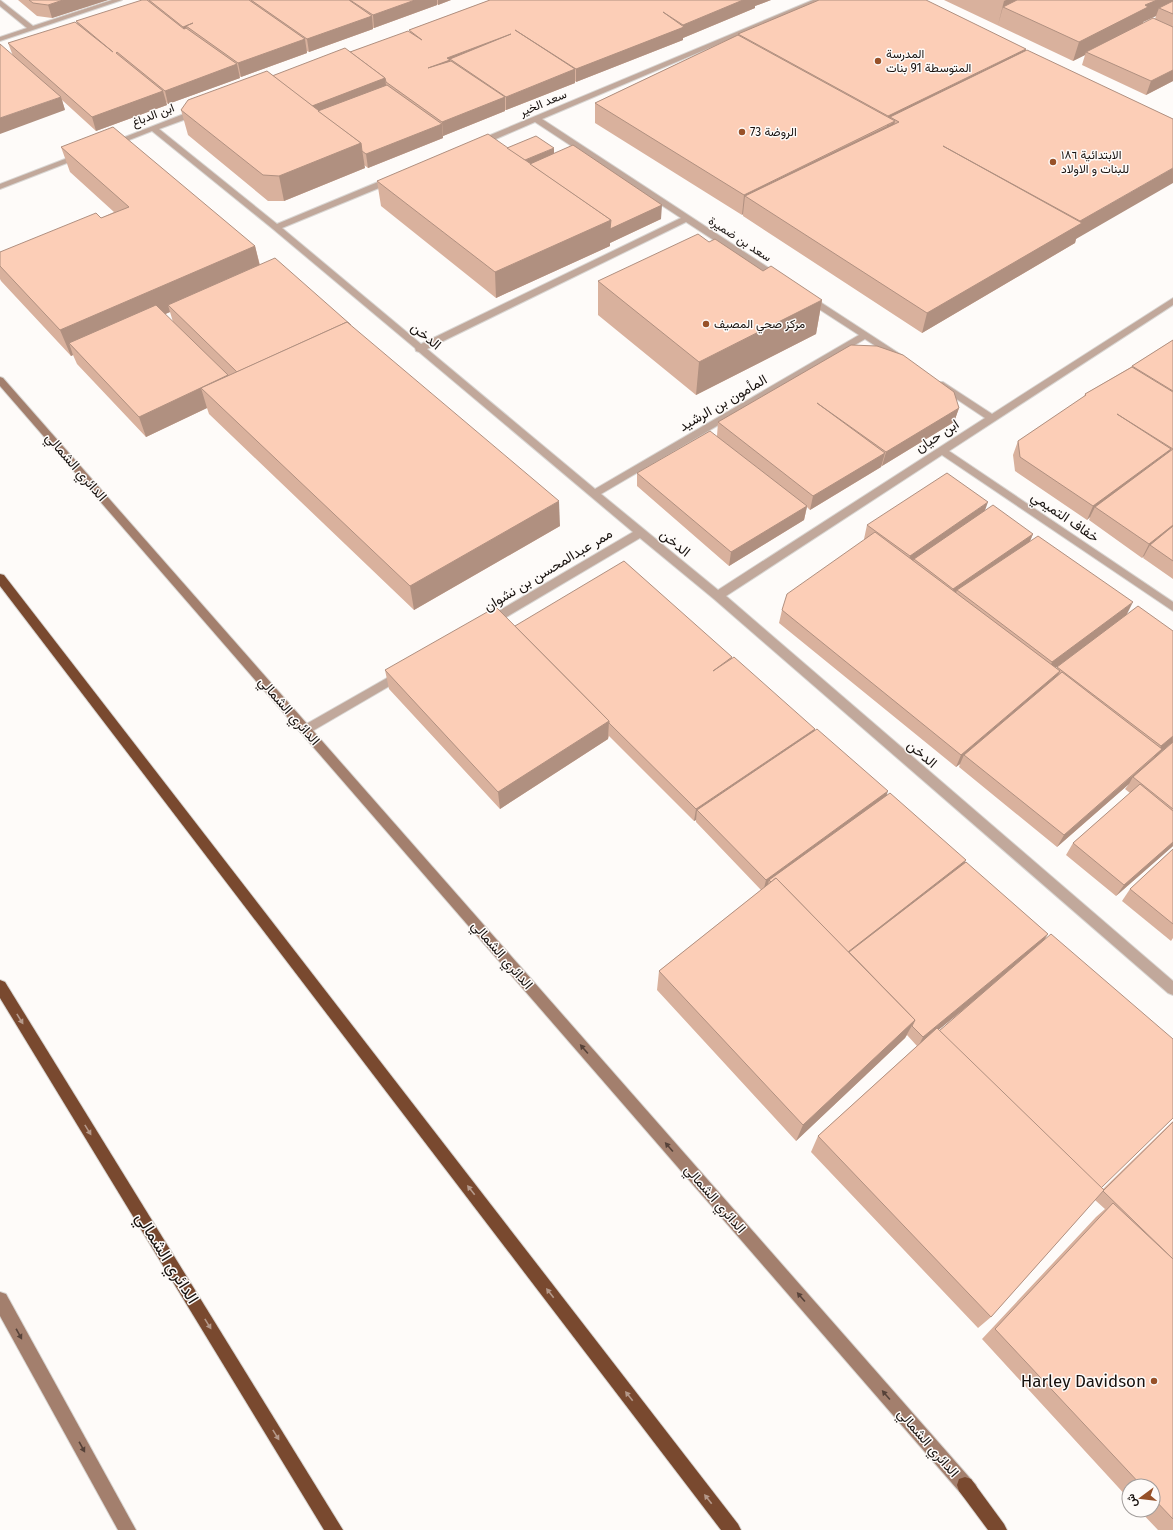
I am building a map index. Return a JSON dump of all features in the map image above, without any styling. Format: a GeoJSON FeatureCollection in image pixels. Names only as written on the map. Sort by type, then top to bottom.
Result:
{"type":"FeatureCollection","features":[{"type":"Feature","properties":{"kind":"highway"},"geometry":{"type":"LineString","coordinates":[[0,578],[732,1530]]}},
{"type":"Feature","properties":{"kind":"highway","name":"الدائري الشمالي"},"geometry":{"type":"LineString","coordinates":[[0,986],[334,1530]]}},
{"type":"Feature","properties":{"kind":"highway"},"geometry":{"type":"LineString","coordinates":[[965,1485],[998,1530]]}},
{"type":"Feature","properties":{"kind":"street"},"geometry":{"type":"LineString","coordinates":[[0,39],[119,0]]}},
{"type":"Feature","properties":{"kind":"street","name":"سعد الخير"},"geometry":{"type":"LineString","coordinates":[[471,146],[819,0]]}},
{"type":"Feature","properties":{"kind":"street"},"geometry":{"type":"LineString","coordinates":[[0,2],[31,28]]}},
{"type":"Feature","properties":{"kind":"street","name":"ابن الدباغ"},"geometry":{"type":"LineString","coordinates":[[102,148],[205,109]]}},
{"type":"Feature","properties":{"kind":"street","name":"سعد بن ضميرة"},"geometry":{"type":"LineString","coordinates":[[536,119],[786,283]]}},
{"type":"Feature","properties":{"kind":"street","name":"الدخن"},"geometry":{"type":"LineString","coordinates":[[153,128],[276,228],[419,349],[718,596],[1173,989]]}},
{"type":"Feature","properties":{"kind":"street"},"geometry":{"type":"LineString","coordinates":[[0,187],[87,153]]}},
{"type":"Feature","properties":{"kind":"street"},"geometry":{"type":"LineString","coordinates":[[276,228],[399,176]]}},
{"type":"Feature","properties":{"kind":"street"},"geometry":{"type":"LineString","coordinates":[[419,349],[687,218]]}},
{"type":"Feature","properties":{"kind":"street"},"geometry":{"type":"LineString","coordinates":[[800,292],[906,362]]}},
{"type":"Feature","properties":{"kind":"street","name":"ابن حيان"},"geometry":{"type":"LineString","coordinates":[[718,596],[1173,301]]}},
{"type":"Feature","properties":{"kind":"street","name":"المأمون بن الرشيد"},"geometry":{"type":"LineString","coordinates":[[594,494],[866,336]]}},
{"type":"Feature","properties":{"kind":"street"},"geometry":{"type":"LineString","coordinates":[[932,379],[992,418]]}},
{"type":"Feature","properties":{"kind":"street","name":"الدائري الشمالي"},"geometry":{"type":"LineString","coordinates":[[0,380],[1004,1530]]}},
{"type":"Feature","properties":{"kind":"street","name":"خفاف التميمي"},"geometry":{"type":"LineString","coordinates":[[941,450],[1173,607]]}},
{"type":"Feature","properties":{"kind":"street","name":"ممر عبدالمحسن بن نشوان"},"geometry":{"type":"LineString","coordinates":[[476,629],[640,533]]}},
{"type":"Feature","properties":{"kind":"street"},"geometry":{"type":"LineString","coordinates":[[305,730],[408,670]]}},
{"type":"Feature","properties":{"kind":"street"},"geometry":{"type":"LineString","coordinates":[[0,1300],[127,1530]]}},
{"type":"Feature","properties":{"kind":"building"},"geometry":{"type":"Polygon","coordinates":[[[29,0],[63,0],[48,5],[33,3],[29,0]]]}},
{"type":"Feature","properties":{"kind":"building"},"geometry":{"type":"Polygon","coordinates":[[[142,0],[147,0],[184,29],[186,28],[237,64],[165,91],[117,52],[116,53],[163,91],[92,117],[8,43],[75,22],[113,52],[76,21],[142,0]]]}},
{"type":"Feature","properties":{"kind":"building"},"geometry":{"type":"Polygon","coordinates":[[[149,0],[249,0],[305,39],[238,63],[186,26],[193,23],[183,27],[149,0]]]}},
{"type":"Feature","properties":{"kind":"building"},"geometry":{"type":"Polygon","coordinates":[[[251,0],[349,0],[372,16],[307,39],[251,0]]]}},
{"type":"Feature","properties":{"kind":"building"},"geometry":{"type":"Polygon","coordinates":[[[350,0],[415,0],[373,15],[350,0]]]}},
{"type":"Feature","properties":{"kind":"building"},"geometry":{"type":"Polygon","coordinates":[[[490,0],[743,0],[683,25],[663,12],[684,27],[576,69],[515,30],[575,69],[506,97],[450,59],[511,34],[447,58],[450,60],[428,68],[451,61],[505,97],[442,122],[386,82],[385,78],[350,52],[408,31],[422,40],[409,30],[490,0]]]}},
{"type":"Feature","properties":{"kind":"building","name":"المدرسة المتوسطة 91 بنات"},"geometry":{"type":"Polygon","coordinates":[[[819,0],[926,0],[1026,49],[888,116],[738,34],[819,0]]]}},
{"type":"Feature","properties":{"kind":"building"},"geometry":{"type":"Polygon","coordinates":[[[1017,0],[1157,0],[1145,5],[1148,7],[1079,42],[1003,7],[1017,0]]]}},
{"type":"Feature","properties":{"kind":"building"},"geometry":{"type":"Polygon","coordinates":[[[1173,1],[1173,14],[1159,8],[1173,1]]]}},
{"type":"Feature","properties":{"kind":"building"},"geometry":{"type":"Polygon","coordinates":[[[1153,18],[1173,27],[1173,70],[1151,81],[1086,52],[1153,18]]]}},
{"type":"Feature","properties":{"kind":"building","name":"الروضة 73"},"geometry":{"type":"Polygon","coordinates":[[[738,35],[895,121],[744,195],[595,103],[738,35]]]}},
{"type":"Feature","properties":{"kind":"building"},"geometry":{"type":"Polygon","coordinates":[[[0,44],[61,97],[0,118],[0,44]]]}},
{"type":"Feature","properties":{"kind":"building"},"geometry":{"type":"Polygon","coordinates":[[[345,48],[385,78],[312,106],[272,76],[345,48]]]}},
{"type":"Feature","properties":{"kind":"building"},"geometry":{"type":"Polygon","coordinates":[[[1027,50],[1173,119],[1173,168],[1080,221],[943,146],[1082,223],[927,313],[745,196],[899,122],[890,117],[1027,50]]]}},
{"type":"Feature","properties":{"kind":"building"},"geometry":{"type":"Polygon","coordinates":[[[267,71],[361,143],[279,176],[263,175],[181,110],[188,100],[267,71]]]}},
{"type":"Feature","properties":{"kind":"building"},"geometry":{"type":"Polygon","coordinates":[[[387,85],[442,124],[366,154],[362,151],[361,143],[318,111],[387,85]]]}},
{"type":"Feature","properties":{"kind":"building"},"geometry":{"type":"Polygon","coordinates":[[[113,127],[255,246],[60,330],[0,266],[0,252],[96,213],[101,218],[129,207],[61,147],[113,127]]]}},
{"type":"Feature","properties":{"kind":"building"},"geometry":{"type":"Polygon","coordinates":[[[488,134],[611,220],[495,272],[377,181],[488,134]]]}},
{"type":"Feature","properties":{"kind":"building"},"geometry":{"type":"Polygon","coordinates":[[[536,136],[554,148],[525,160],[507,148],[536,136]]]}},
{"type":"Feature","properties":{"kind":"building"},"geometry":{"type":"Polygon","coordinates":[[[573,145],[662,205],[610,229],[611,220],[530,164],[573,145]]]}},
{"type":"Feature","properties":{"kind":"building"},"geometry":{"type":"Polygon","coordinates":[[[698,234],[709,242],[715,239],[763,271],[771,266],[822,300],[699,362],[598,281],[698,234]]]}},
{"type":"Feature","properties":{"kind":"building"},"geometry":{"type":"Polygon","coordinates":[[[275,258],[351,325],[347,322],[237,372],[168,305],[275,258]]]}},
{"type":"Feature","properties":{"kind":"building"},"geometry":{"type":"Polygon","coordinates":[[[156,305],[228,375],[139,417],[69,343],[156,305]]]}},
{"type":"Feature","properties":{"kind":"building"},"geometry":{"type":"Polygon","coordinates":[[[347,322],[559,501],[410,586],[201,388],[347,322]]]}},
{"type":"Feature","properties":{"kind":"building"},"geometry":{"type":"Polygon","coordinates":[[[1173,340],[1173,391],[1132,366],[1173,340]]]}},
{"type":"Feature","properties":{"kind":"building"},"geometry":{"type":"Polygon","coordinates":[[[851,345],[877,346],[903,355],[954,392],[959,408],[886,452],[817,403],[885,453],[813,496],[718,422],[851,345]]]}},
{"type":"Feature","properties":{"kind":"building"},"geometry":{"type":"Polygon","coordinates":[[[1132,367],[1173,392],[1173,449],[1117,414],[1171,449],[1093,506],[1020,457],[1018,441],[1086,395],[1085,394],[1132,367]]]}},
{"type":"Feature","properties":{"kind":"building"},"geometry":{"type":"Polygon","coordinates":[[[710,431],[807,506],[731,552],[637,473],[710,431]]]}},
{"type":"Feature","properties":{"kind":"building"},"geometry":{"type":"Polygon","coordinates":[[[1173,449],[1173,525],[1149,544],[1095,507],[1173,449]]]}},
{"type":"Feature","properties":{"kind":"building"},"geometry":{"type":"Polygon","coordinates":[[[947,473],[988,502],[910,556],[867,525],[947,473]]]}},
{"type":"Feature","properties":{"kind":"building"},"geometry":{"type":"Polygon","coordinates":[[[993,505],[1033,534],[953,589],[914,559],[993,505]]]}},
{"type":"Feature","properties":{"kind":"building"},"geometry":{"type":"Polygon","coordinates":[[[1173,526],[1173,561],[1150,545],[1173,526]]]}},
{"type":"Feature","properties":{"kind":"building"},"geometry":{"type":"Polygon","coordinates":[[[875,532],[1060,671],[961,755],[782,610],[787,594],[875,532]]]}},
{"type":"Feature","properties":{"kind":"building"},"geometry":{"type":"Polygon","coordinates":[[[1038,536],[1133,602],[1052,662],[957,590],[1038,536]]]}},
{"type":"Feature","properties":{"kind":"building"},"geometry":{"type":"Polygon","coordinates":[[[624,561],[732,657],[713,671],[734,657],[815,729],[696,809],[609,723],[609,721],[515,626],[624,561]]]}},
{"type":"Feature","properties":{"kind":"building"},"geometry":{"type":"Polygon","coordinates":[[[1138,606],[1173,631],[1173,736],[1161,746],[1057,667],[1138,606]]]}},
{"type":"Feature","properties":{"kind":"building"},"geometry":{"type":"Polygon","coordinates":[[[496,607],[609,721],[498,792],[385,670],[496,607]]]}},
{"type":"Feature","properties":{"kind":"building"},"geometry":{"type":"Polygon","coordinates":[[[1062,672],[1162,749],[1064,835],[964,755],[1062,672]]]}},
{"type":"Feature","properties":{"kind":"building"},"geometry":{"type":"Polygon","coordinates":[[[817,729],[888,791],[766,880],[697,810],[817,729]]]}},
{"type":"Feature","properties":{"kind":"building"},"geometry":{"type":"Polygon","coordinates":[[[1173,742],[1173,809],[1133,777],[1173,742]]]}},
{"type":"Feature","properties":{"kind":"building"},"geometry":{"type":"Polygon","coordinates":[[[1140,784],[1173,811],[1173,842],[1124,885],[1073,843],[1140,784]]]}},
{"type":"Feature","properties":{"kind":"building"},"geometry":{"type":"Polygon","coordinates":[[[890,793],[966,860],[848,952],[776,878],[771,882],[769,880],[890,793]]]}},
{"type":"Feature","properties":{"kind":"building"},"geometry":{"type":"Polygon","coordinates":[[[1173,849],[1173,924],[1130,889],[1173,849]]]}},
{"type":"Feature","properties":{"kind":"building"},"geometry":{"type":"Polygon","coordinates":[[[966,862],[1048,934],[923,1037],[912,1026],[915,1020],[849,952],[966,862]]]}},
{"type":"Feature","properties":{"kind":"building"},"geometry":{"type":"Polygon","coordinates":[[[776,878],[915,1020],[803,1125],[659,971],[776,878]]]}},
{"type":"Feature","properties":{"kind":"building"},"geometry":{"type":"Polygon","coordinates":[[[1051,934],[1173,1039],[1173,1118],[1101,1188],[939,1031],[1051,934]]]}},
{"type":"Feature","properties":{"kind":"building"},"geometry":{"type":"Polygon","coordinates":[[[937,1028],[1104,1190],[991,1317],[818,1136],[937,1028]]]}},
{"type":"Feature","properties":{"kind":"building"},"geometry":{"type":"Polygon","coordinates":[[[1173,1122],[1173,1259],[1103,1191],[1173,1122]]]}},
{"type":"Feature","properties":{"kind":"building"},"geometry":{"type":"Polygon","coordinates":[[[1113,1203],[1173,1259],[1173,1519],[1161,1506],[1161,1478],[1135,1478],[995,1329],[1113,1203]]]}},
{"type":"Feature","properties":{"kind":"place","name":"المدرسة المتوسطة 91 بنات"},"geometry":{"type":"Point","coordinates":[878,61]}},
{"type":"Feature","properties":{"kind":"place","name":"الروضة 73"},"geometry":{"type":"Point","coordinates":[742,132]}},
{"type":"Feature","properties":{"kind":"place","name":"الابتدائية ١٨٦ للبنات و الاولاد"},"geometry":{"type":"Point","coordinates":[1053,162]}},
{"type":"Feature","properties":{"kind":"place","name":"مركز صحي المصيف"},"geometry":{"type":"Point","coordinates":[706,324]}},
{"type":"Feature","properties":{"kind":"place","name":"Harley Davidson"},"geometry":{"type":"Point","coordinates":[1154,1381]}}]}
